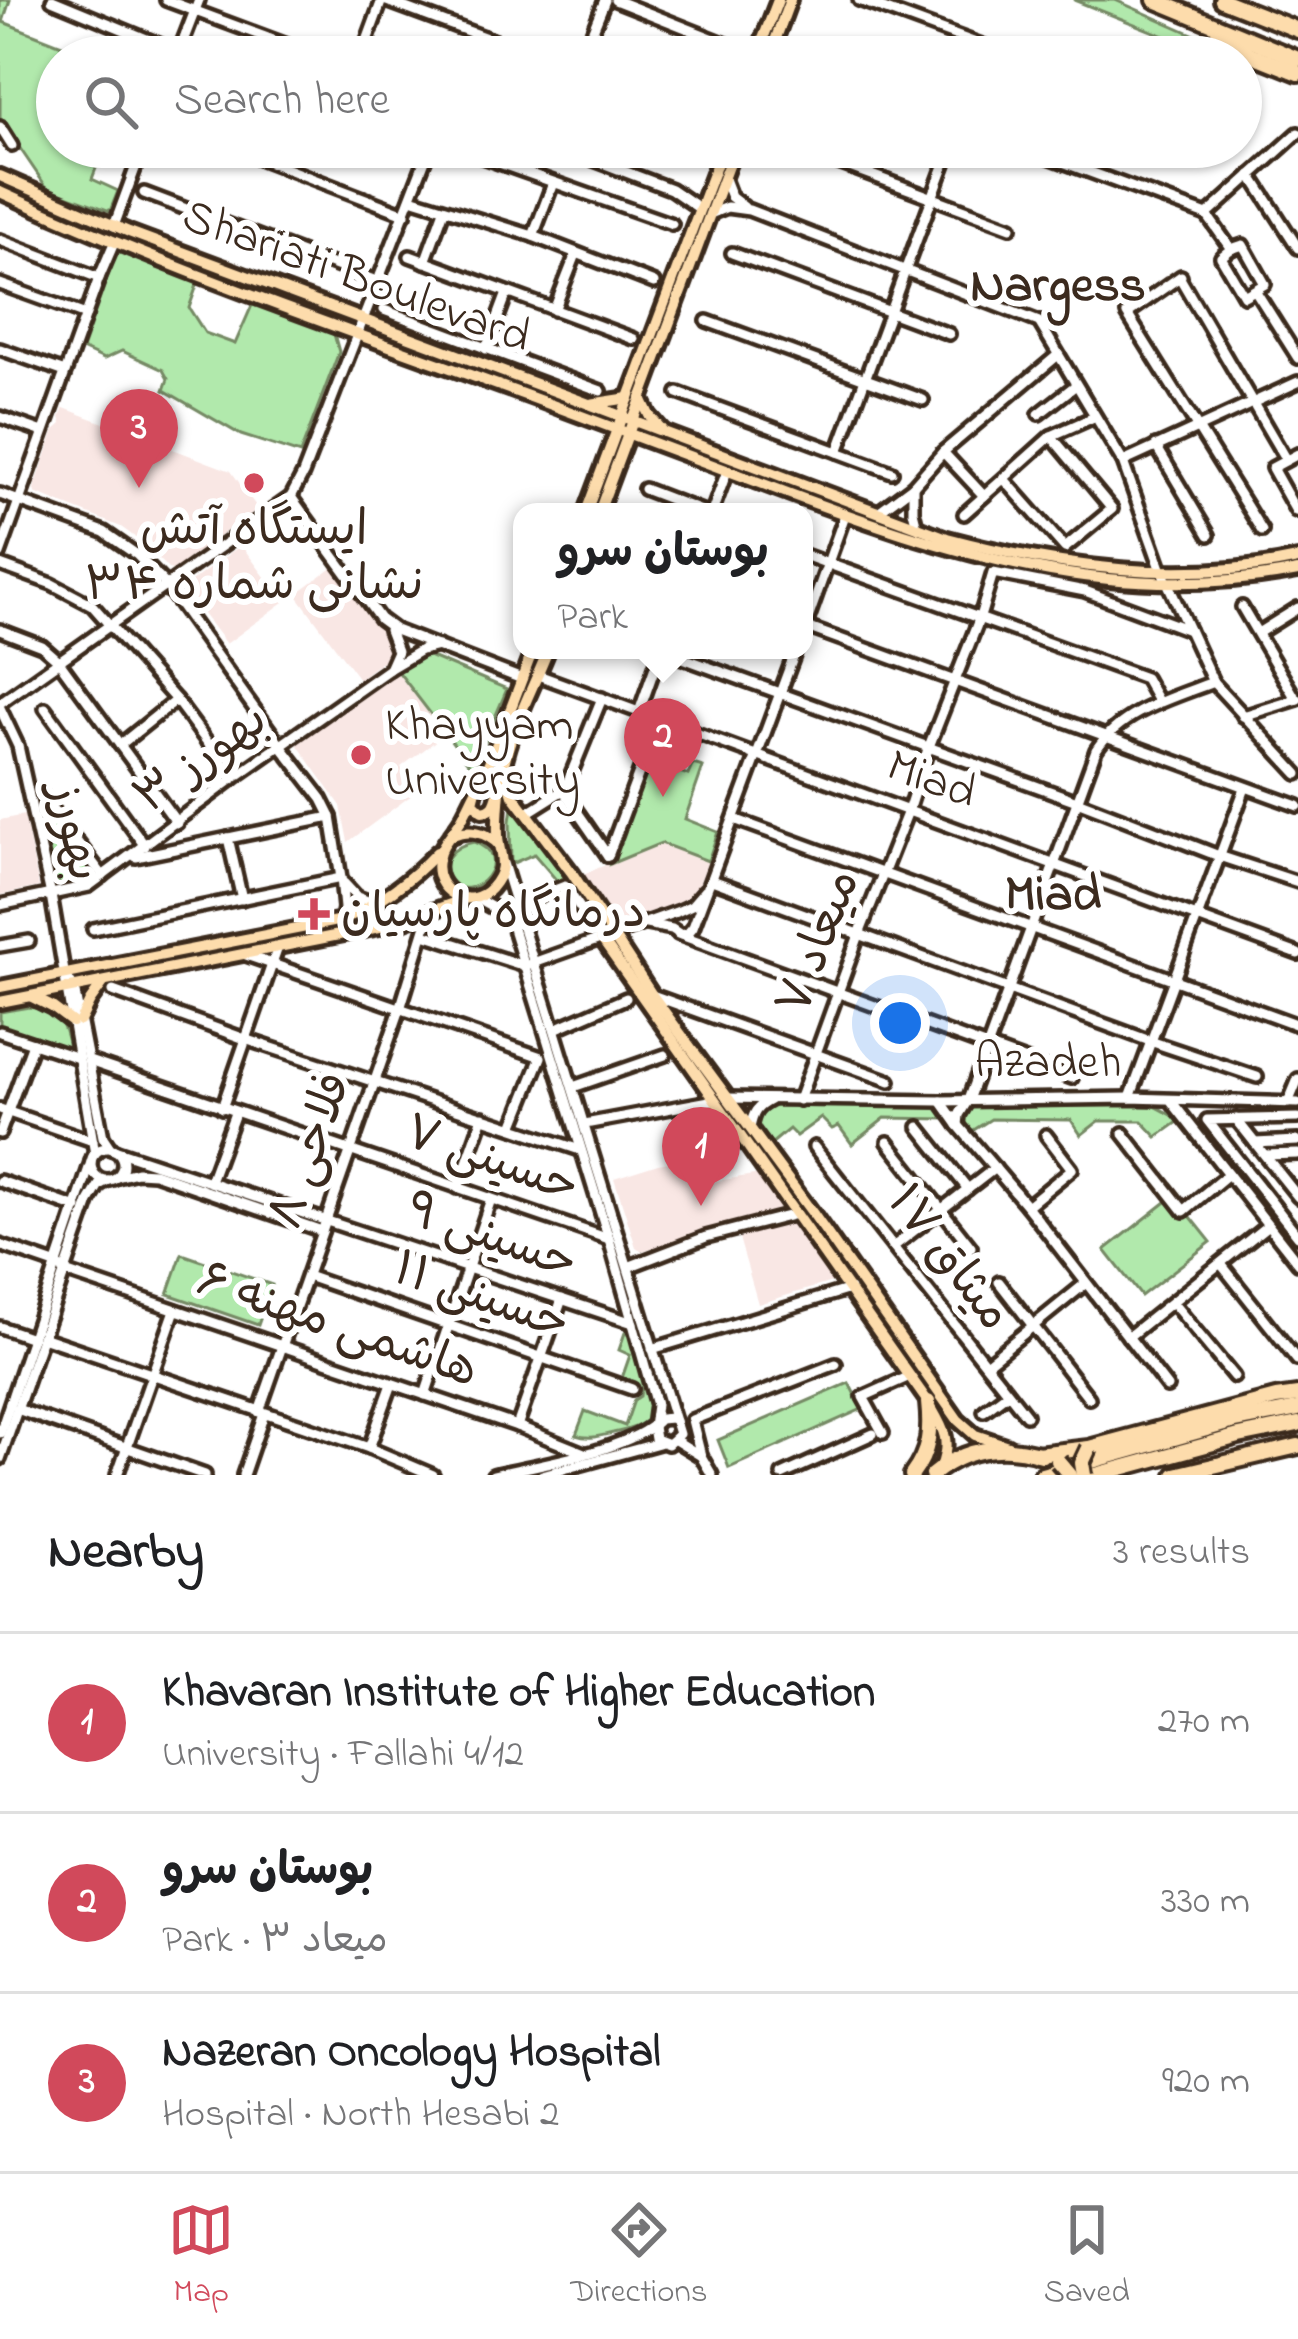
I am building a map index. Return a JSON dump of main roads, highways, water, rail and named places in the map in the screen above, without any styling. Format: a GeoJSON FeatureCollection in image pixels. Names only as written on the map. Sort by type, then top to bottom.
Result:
{"type":"FeatureCollection","features":[{"type":"Feature","properties":{"kind":"highway"},"geometry":{"type":"LineString","coordinates":[[1155,0],[1243,36]]}},
{"type":"Feature","properties":{"kind":"highway"},"geometry":{"type":"LineString","coordinates":[[1222,0],[1293,29]]}},
{"type":"Feature","properties":{"kind":"highway"},"geometry":{"type":"LineString","coordinates":[[1183,11],[1222,36]]}},
{"type":"Feature","properties":{"kind":"highway"},"geometry":{"type":"LineString","coordinates":[[1262,44],[1298,59]]}},
{"type":"Feature","properties":{"kind":"highway"},"geometry":{"type":"LineString","coordinates":[[1262,59],[1298,73]]}},
{"type":"Feature","properties":{"kind":"highway"},"geometry":{"type":"LineString","coordinates":[[1037,1454],[1089,1448],[1298,1394]]}},
{"type":"Feature","properties":{"kind":"highway"},"geometry":{"type":"LineString","coordinates":[[912,1475],[929,1442],[928,1402]]}},
{"type":"Feature","properties":{"kind":"highway"},"geometry":{"type":"LineString","coordinates":[[1042,1475],[1298,1408]]}},
{"type":"Feature","properties":{"kind":"highway"},"geometry":{"type":"LineString","coordinates":[[1096,1475],[1298,1424]]}},
{"type":"Feature","properties":{"kind":"highway"},"geometry":{"type":"LineString","coordinates":[[1175,1475],[1298,1446]]}},
{"type":"Feature","properties":{"kind":"highway"},"geometry":{"type":"LineString","coordinates":[[936,1472],[977,1450],[1015,1448],[1058,1461],[1070,1475]]}},
{"type":"Feature","properties":{"kind":"highway"},"geometry":{"type":"LineString","coordinates":[[1084,1475],[1082,1463],[1089,1448]]}},
{"type":"Feature","properties":{"kind":"main road"},"geometry":{"type":"LineString","coordinates":[[764,36],[778,0]]}},
{"type":"Feature","properties":{"kind":"main road"},"geometry":{"type":"LineString","coordinates":[[777,36],[790,0]]}},
{"type":"Feature","properties":{"kind":"main road"},"geometry":{"type":"LineString","coordinates":[[705,212],[706,190],[715,168]]}},
{"type":"Feature","properties":{"kind":"main road"},"geometry":{"type":"LineString","coordinates":[[601,503],[627,418],[705,212],[728,168]]}},
{"type":"Feature","properties":{"kind":"main road","name":"Shariati Boulevard"},"geometry":{"type":"LineString","coordinates":[[0,176],[114,226],[947,538],[1031,558],[1166,577],[1298,559]]}},
{"type":"Feature","properties":{"kind":"main road","name":"Shariati Boulevard"},"geometry":{"type":"LineString","coordinates":[[0,192],[196,276],[812,503]]}},
{"type":"Feature","properties":{"kind":"main road"},"geometry":{"type":"LineString","coordinates":[[590,404],[635,398]]}},
{"type":"Feature","properties":{"kind":"main road"},"geometry":{"type":"LineString","coordinates":[[635,398],[664,432]]}},
{"type":"Feature","properties":{"kind":"main road"},"geometry":{"type":"LineString","coordinates":[[599,423],[612,460]]}},
{"type":"Feature","properties":{"kind":"main road"},"geometry":{"type":"LineString","coordinates":[[590,503],[612,460],[652,443]]}},
{"type":"Feature","properties":{"kind":"main road","name":"Shariati Boulevard"},"geometry":{"type":"LineString","coordinates":[[813,503],[953,551],[1064,575],[1243,579],[1298,572]]}},
{"type":"Feature","properties":{"kind":"main road"},"geometry":{"type":"LineString","coordinates":[[530,659],[476,791],[473,802],[482,812],[494,806],[507,748],[544,659]]}},
{"type":"Feature","properties":{"kind":"main road"},"geometry":{"type":"LineString","coordinates":[[504,767],[513,795],[572,873],[606,936],[721,1099],[750,1128],[928,1402],[947,1439],[936,1472]]}},
{"type":"Feature","properties":{"kind":"main road"},"geometry":{"type":"LineString","coordinates":[[0,988],[109,986],[400,923],[470,898],[493,886],[503,863],[500,788]]}},
{"type":"Feature","properties":{"kind":"main road"},"geometry":{"type":"LineString","coordinates":[[470,898],[448,892],[440,883],[437,861],[476,791]]}},
{"type":"Feature","properties":{"kind":"main road"},"geometry":{"type":"LineString","coordinates":[[0,1002],[342,920],[376,903],[464,831],[499,845]]}},
{"type":"Feature","properties":{"kind":"main road"},"geometry":{"type":"LineString","coordinates":[[606,936],[652,995],[796,1214],[965,1429],[1015,1448]]}},
{"type":"Feature","properties":{"kind":"main road"},"geometry":{"type":"LineString","coordinates":[[29,996],[76,1022],[90,1001],[109,986]]}},
{"type":"Feature","properties":{"kind":"place","name":"ایستگاه آتش نشانی شماره ۳۴"},"geometry":{"type":"Point","coordinates":[254,483]}},
{"type":"Feature","properties":{"kind":"place","name":"Nazeran Oncology Hospital"},"geometry":{"type":"Point","coordinates":[139,488]}},
{"type":"Feature","properties":{"kind":"place","name":"Khayyam University"},"geometry":{"type":"Point","coordinates":[361,755]}},
{"type":"Feature","properties":{"kind":"place","name":"بوستان سرو"},"geometry":{"type":"Point","coordinates":[663,797]}},
{"type":"Feature","properties":{"kind":"place","name":"درمانگاه پارسیان"},"geometry":{"type":"Point","coordinates":[314,914]}},
{"type":"Feature","properties":{"kind":"place","name":"Khavaran Institute of Higher Education"},"geometry":{"type":"Point","coordinates":[701,1206]}},
{"type":"Feature","properties":{"kind":"district","name":"Nargess"},"geometry":{"type":"Point","coordinates":[1058,287]}},
{"type":"Feature","properties":{"kind":"district","name":"Miad"},"geometry":{"type":"Point","coordinates":[1053,896]}}]}
